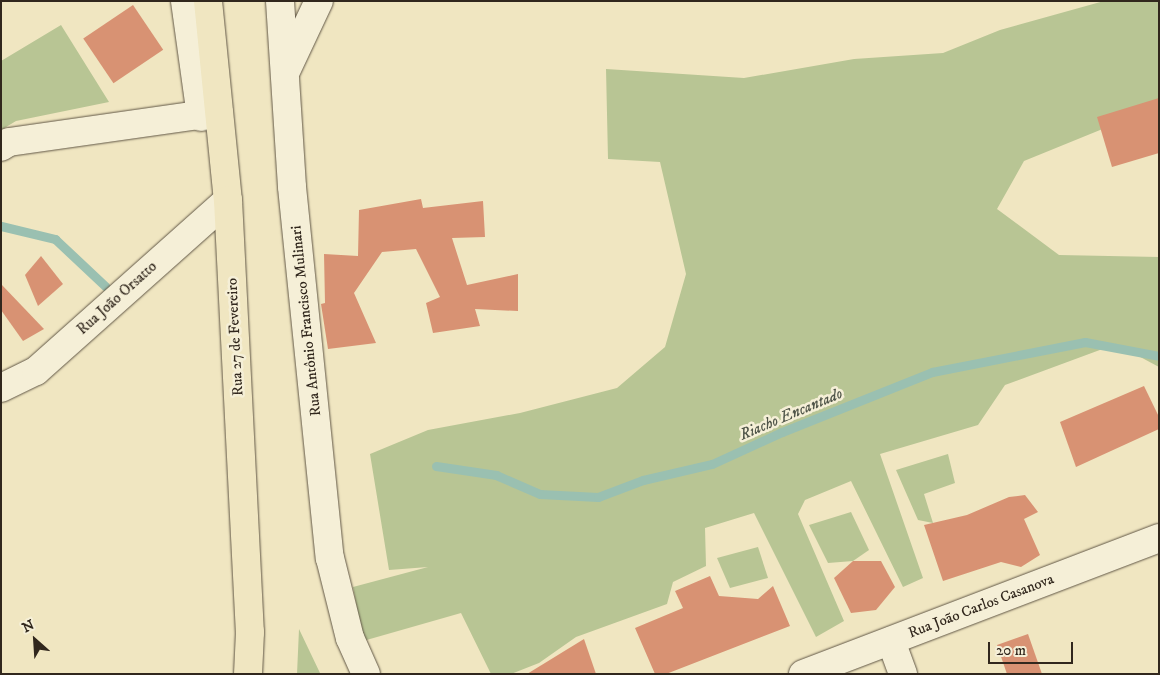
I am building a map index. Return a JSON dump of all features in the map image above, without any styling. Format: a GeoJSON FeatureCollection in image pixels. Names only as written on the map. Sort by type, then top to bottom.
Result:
{"type":"FeatureCollection","features":[{"type":"Feature","properties":{"kind":"main road","name":"Rua 27 de Fevereiro"},"geometry":{"type":"LineString","coordinates":[[208,1],[210,115],[228,200],[250,632],[248,674]]}},
{"type":"Feature","properties":{"kind":"street"},"geometry":{"type":"LineString","coordinates":[[1,147],[9,142],[116,126],[210,115],[185,1]]}},
{"type":"Feature","properties":{"kind":"street","name":"Rua Antônio Francisco Mulinari"},"geometry":{"type":"LineString","coordinates":[[280,1],[292,187],[330,558],[350,638],[366,674]]}},
{"type":"Feature","properties":{"kind":"street"},"geometry":{"type":"LineString","coordinates":[[286,71],[319,1]]}},
{"type":"Feature","properties":{"kind":"street","name":"Rua João Orsatto"},"geometry":{"type":"LineString","coordinates":[[1,388],[36,371],[228,200]]}},
{"type":"Feature","properties":{"kind":"street","name":"Rua João Carlos Casanova"},"geometry":{"type":"LineString","coordinates":[[803,674],[1159,538]]}},
{"type":"Feature","properties":{"kind":"street"},"geometry":{"type":"LineString","coordinates":[[891,641],[903,674]]}},
{"type":"Feature","properties":{"kind":"green space"},"geometry":{"type":"Polygon","coordinates":[[[1104,1],[1159,1],[1159,106],[1024,161],[997,209],[1059,255],[1159,257],[1159,367],[1116,344],[1005,385],[978,425],[880,454],[923,578],[903,587],[851,481],[805,500],[798,514],[844,621],[816,637],[754,513],[705,528],[706,566],[673,582],[667,604],[576,637],[539,663],[511,674],[491,674],[461,613],[363,641],[353,587],[428,567],[389,570],[370,454],[428,430],[520,413],[617,388],[665,347],[686,274],[660,162],[608,159],[606,69],[744,78],[854,59],[943,53],[1000,30],[1104,1]]]}},
{"type":"Feature","properties":{"kind":"green space"},"geometry":{"type":"Polygon","coordinates":[[[61,25],[109,102],[16,121],[1,130],[1,61],[61,25]]]}},
{"type":"Feature","properties":{"kind":"green space"},"geometry":{"type":"Polygon","coordinates":[[[948,454],[955,483],[924,494],[933,523],[918,520],[896,470],[948,454]]]}},
{"type":"Feature","properties":{"kind":"green space"},"geometry":{"type":"Polygon","coordinates":[[[851,512],[869,550],[853,561],[828,563],[809,525],[851,512]]]}},
{"type":"Feature","properties":{"kind":"green space"},"geometry":{"type":"Polygon","coordinates":[[[758,547],[768,578],[730,588],[717,558],[758,547]]]}},
{"type":"Feature","properties":{"kind":"green space"},"geometry":{"type":"Polygon","coordinates":[[[299,629],[320,673],[321,674],[297,674],[299,629]]]}},
{"type":"Feature","properties":{"kind":"building"},"geometry":{"type":"Polygon","coordinates":[[[133,5],[163,50],[113,83],[83,39],[133,5]]]}},
{"type":"Feature","properties":{"kind":"building"},"geometry":{"type":"Polygon","coordinates":[[[1159,98],[1159,153],[1112,167],[1097,117],[1159,98]]]}},
{"type":"Feature","properties":{"kind":"building"},"geometry":{"type":"Polygon","coordinates":[[[421,199],[423,208],[483,201],[485,237],[452,238],[467,285],[518,274],[518,311],[475,309],[480,326],[433,333],[426,303],[440,297],[416,249],[382,252],[354,293],[376,343],[328,349],[321,304],[325,303],[324,254],[358,256],[359,210],[421,199]]]}},
{"type":"Feature","properties":{"kind":"building"},"geometry":{"type":"Polygon","coordinates":[[[41,256],[63,284],[38,306],[25,275],[41,256]]]}},
{"type":"Feature","properties":{"kind":"building"},"geometry":{"type":"Polygon","coordinates":[[[1,284],[44,329],[23,341],[1,310],[1,284]]]}},
{"type":"Feature","properties":{"kind":"building"},"geometry":{"type":"Polygon","coordinates":[[[1144,386],[1159,417],[1159,429],[1076,467],[1060,422],[1144,386]]]}},
{"type":"Feature","properties":{"kind":"building"},"geometry":{"type":"Polygon","coordinates":[[[1025,495],[1038,512],[1024,519],[1040,555],[1021,567],[1001,562],[943,581],[924,525],[967,515],[1009,497],[1025,495]]]}},
{"type":"Feature","properties":{"kind":"building"},"geometry":{"type":"Polygon","coordinates":[[[853,561],[881,561],[895,587],[876,610],[851,613],[834,578],[853,561]]]}},
{"type":"Feature","properties":{"kind":"building"},"geometry":{"type":"Polygon","coordinates":[[[710,576],[719,596],[758,599],[773,586],[790,626],[666,674],[655,674],[635,628],[683,608],[675,591],[710,576]]]}},
{"type":"Feature","properties":{"kind":"building"},"geometry":{"type":"Polygon","coordinates":[[[1028,634],[1042,674],[1007,674],[997,645],[1028,634]]]}},
{"type":"Feature","properties":{"kind":"building"},"geometry":{"type":"Polygon","coordinates":[[[584,639],[596,674],[527,674],[584,639]]]}},
{"type":"Feature","properties":{"kind":"waterway","name":"Riacho Encantado"},"geometry":{"type":"LineString","coordinates":[[1,226],[55,239],[105,286]]}},
{"type":"Feature","properties":{"kind":"waterway","name":"Riacho Encantado"},"geometry":{"type":"LineString","coordinates":[[436,466],[496,475],[540,494],[598,497],[643,480],[712,464],[782,432],[932,372],[1085,342],[1159,356]]}}]}
